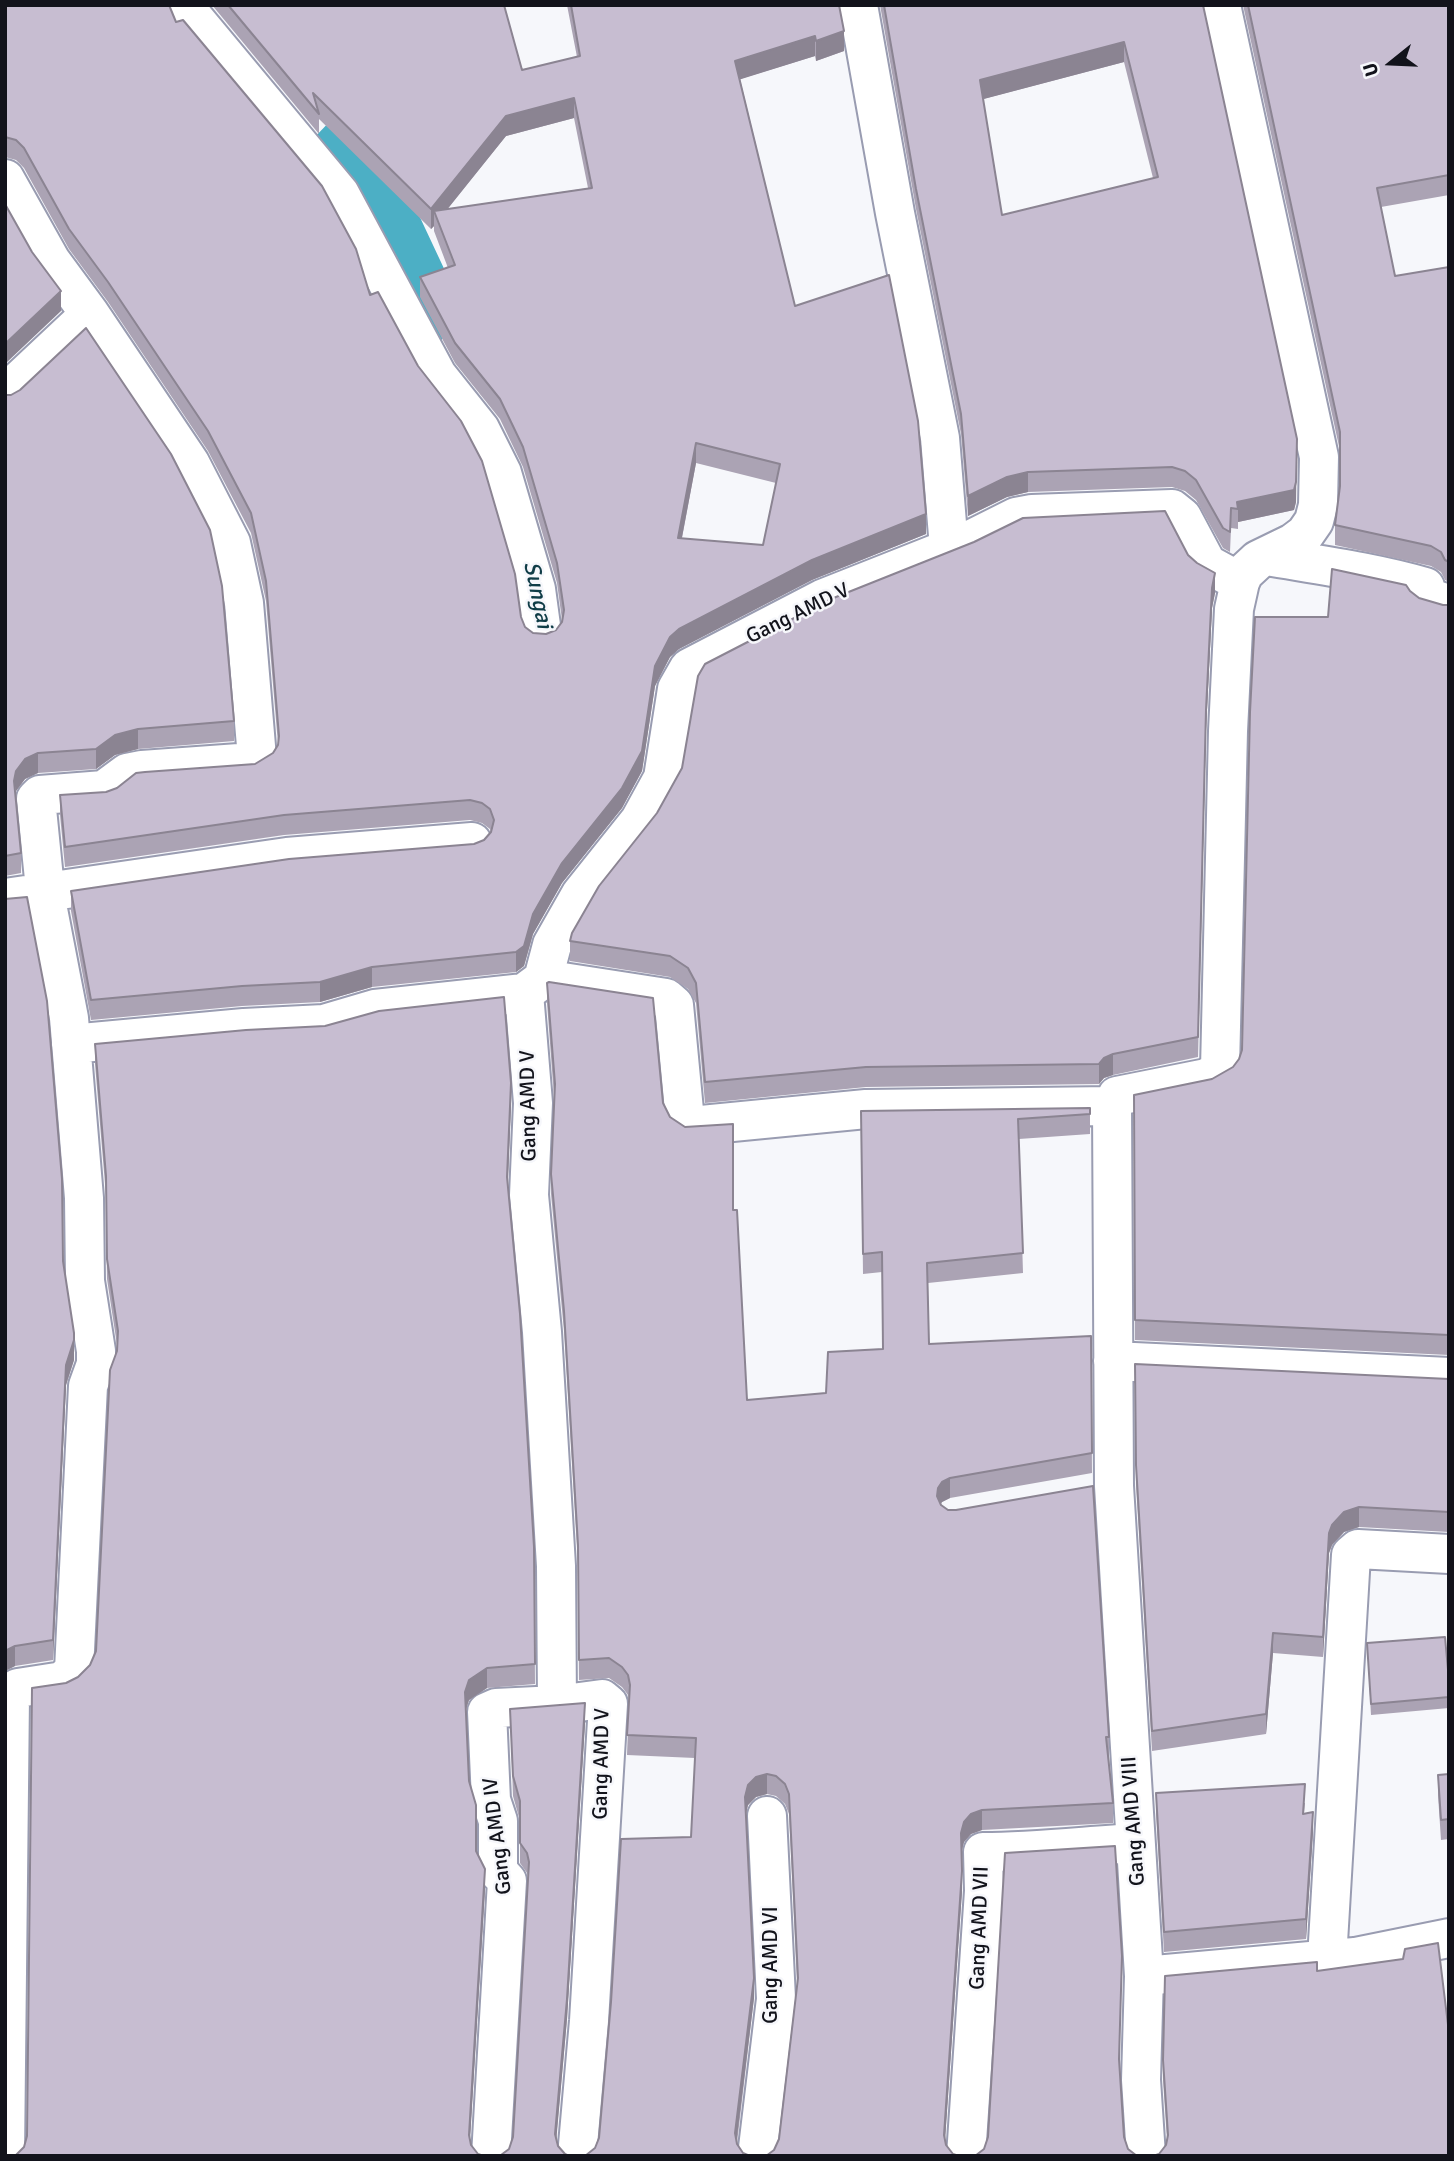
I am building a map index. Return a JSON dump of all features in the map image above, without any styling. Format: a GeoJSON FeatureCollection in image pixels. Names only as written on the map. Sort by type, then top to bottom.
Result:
{"type":"FeatureCollection","features":[{"type":"Feature","properties":{"kind":"street"},"geometry":{"type":"LineString","coordinates":[[183,5],[340,194],[437,375],[480,429],[502,473],[536,589],[542,633]]}},
{"type":"Feature","properties":{"kind":"street"},"geometry":{"type":"LineString","coordinates":[[859,5],[895,213],[940,438],[949,548]]}},
{"type":"Feature","properties":{"kind":"street"},"geometry":{"type":"LineString","coordinates":[[71,1044],[244,1028],[324,1024],[375,1009],[534,986],[666,998],[674,1005],[685,1121],[691,1126],[866,1108],[1112,1106],[1117,1096],[1207,1079],[1220,1069],[1228,731],[1234,609],[1244,573],[1258,560],[1293,543],[1314,521],[1318,505],[1319,457],[1221,5]]}},
{"type":"Feature","properties":{"kind":"street"},"geometry":{"type":"LineString","coordinates":[[5,179],[51,261],[190,463],[231,543],[244,603],[257,758],[253,762],[142,770],[127,773],[104,790],[38,796],[36,799],[46,900],[69,1018],[84,1198],[85,1281],[96,1364],[88,1386],[74,1670],[63,1681],[18,1688],[10,1696],[5,2156]]}},
{"type":"Feature","properties":{"kind":"street"},"geometry":{"type":"LineString","coordinates":[[5,394],[90,314]]}},
{"type":"Feature","properties":{"kind":"street","name":"Gang AMD V"},"geometry":{"type":"LineString","coordinates":[[577,2156],[589,2021],[608,1704],[602,1699],[556,1705],[556,1566],[542,1332],[529,1195],[534,986],[552,945],[581,894],[640,820],[663,778],[677,689],[689,668],[822,599],[949,548],[1016,517],[1032,514],[1172,509],[1182,517],[1207,564],[1240,582]]}},
{"type":"Feature","properties":{"kind":"street"},"geometry":{"type":"LineString","coordinates":[[1267,556],[1406,581],[1425,587],[1426,597],[1449,604]]}},
{"type":"Feature","properties":{"kind":"street"},"geometry":{"type":"LineString","coordinates":[[5,898],[46,900],[287,857],[472,842]]}},
{"type":"Feature","properties":{"kind":"street","name":"Gang AMD VIII"},"geometry":{"type":"LineString","coordinates":[[1112,1106],[1114,1486],[1144,1976],[1141,2080],[1146,2156]]}},
{"type":"Feature","properties":{"kind":"street"},"geometry":{"type":"LineString","coordinates":[[1113,1361],[1449,1377]]}},
{"type":"Feature","properties":{"kind":"street"},"geometry":{"type":"LineString","coordinates":[[1327,1959],[1351,1555],[1358,1549],[1449,1554]]}},
{"type":"Feature","properties":{"kind":"street","name":"Gang AMD IV"},"geometry":{"type":"LineString","coordinates":[[491,2156],[507,1881],[498,1871],[498,1821],[491,1800],[487,1712],[556,1705]]}},
{"type":"Feature","properties":{"kind":"street","name":"Gang AMD VI"},"geometry":{"type":"LineString","coordinates":[[757,2156],[776,1998],[767,1816]]}},
{"type":"Feature","properties":{"kind":"street","name":"Gang AMD VII"},"geometry":{"type":"LineString","coordinates":[[966,2156],[984,1891],[983,1852],[1025,1852],[1135,1843]]}},
{"type":"Feature","properties":{"kind":"street"},"geometry":{"type":"LineString","coordinates":[[1144,1976],[1355,1956],[1449,1938]]}},
{"type":"Feature","properties":{"kind":"building"},"geometry":{"type":"Polygon","coordinates":[[[5,5],[169,5],[176,22],[183,20],[322,186],[356,249],[370,295],[378,292],[418,366],[461,421],[482,461],[515,574],[521,617],[525,627],[533,633],[546,634],[556,630],[562,622],[564,610],[557,563],[523,447],[500,399],[455,343],[420,277],[455,265],[434,211],[592,188],[574,98],[506,116],[431,209],[313,93],[319,114],[228,5],[504,5],[522,70],[580,56],[571,5],[839,5],[844,31],[816,41],[815,36],[735,61],[795,306],[889,275],[918,421],[926,514],[812,560],[679,629],[670,637],[655,666],[642,751],[622,788],[562,863],[533,914],[524,946],[516,952],[372,967],[320,982],[242,986],[91,1000],[71,891],[289,859],[474,844],[484,840],[491,832],[494,820],[490,809],[482,803],[470,800],[284,815],[65,847],[60,795],[106,792],[117,788],[136,773],[255,764],[273,753],[279,736],[266,581],[251,513],[208,431],[69,229],[24,148],[16,140],[5,137],[5,5]],[[696,443],[678,538],[763,545],[780,464],[696,443]]]}},
{"type":"Feature","properties":{"kind":"building"},"geometry":{"type":"Polygon","coordinates":[[[884,5],[1203,5],[1297,439],[1294,490],[1237,502],[1238,509],[1231,508],[1230,532],[1223,528],[1196,480],[1185,471],[1172,467],[1028,472],[1007,477],[968,496],[961,414],[916,189],[884,5]],[[1124,42],[980,80],[1002,215],[1158,177],[1124,42]]]}},
{"type":"Feature","properties":{"kind":"building"},"geometry":{"type":"Polygon","coordinates":[[[1248,5],[1449,5],[1449,175],[1377,188],[1395,276],[1449,267],[1449,562],[1441,552],[1431,546],[1335,525],[1340,486],[1340,432],[1248,5]]]}},
{"type":"Feature","properties":{"kind":"building"},"geometry":{"type":"Polygon","coordinates":[[[5,204],[32,252],[61,291],[5,344],[5,204]]]}},
{"type":"Feature","properties":{"kind":"building"},"geometry":{"type":"Polygon","coordinates":[[[86,328],[171,454],[210,530],[222,586],[234,721],[138,729],[115,735],[96,749],[38,753],[25,759],[16,771],[14,781],[21,853],[5,856],[5,395],[20,390],[86,328]]]}},
{"type":"Feature","properties":{"kind":"building"},"geometry":{"type":"Polygon","coordinates":[[[1165,511],[1188,555],[1215,573],[1206,710],[1198,1037],[1113,1054],[1099,1064],[866,1067],[705,1082],[696,983],[688,968],[670,956],[570,941],[599,886],[657,813],[682,768],[698,676],[705,664],[831,599],[974,542],[1023,518],[1165,511]]]}},
{"type":"Feature","properties":{"kind":"building"},"geometry":{"type":"Polygon","coordinates":[[[1332,569],[1406,585],[1419,598],[1449,605],[1449,1335],[1135,1320],[1134,1095],[1212,1079],[1233,1067],[1242,1050],[1250,712],[1255,617],[1328,617],[1332,569]]]}},
{"type":"Feature","properties":{"kind":"building"},"geometry":{"type":"Polygon","coordinates":[[[27,897],[47,1001],[62,1179],[63,1261],[74,1340],[66,1365],[53,1640],[15,1646],[5,1651],[5,899],[27,897]]]}},
{"type":"Feature","properties":{"kind":"building"},"geometry":{"type":"Polygon","coordinates":[[[549,982],[653,998],[663,1103],[670,1117],[685,1127],[733,1124],[733,1210],[737,1210],[747,1400],[826,1393],[828,1352],[883,1349],[882,1252],[863,1254],[861,1111],[1090,1108],[1090,1114],[1018,1119],[1023,1253],[927,1263],[929,1344],[1091,1336],[1092,1453],[950,1478],[942,1482],[937,1496],[941,1505],[948,1510],[956,1510],[1093,1486],[1109,1737],[1106,1737],[1113,1803],[982,1810],[971,1814],[964,1822],[961,1833],[962,1871],[944,2135],[946,2145],[953,2154],[959,2156],[766,2156],[774,2150],[779,2139],[798,1978],[789,1794],[785,1784],[776,1776],[767,1774],[756,1777],[748,1785],[745,1797],[754,1978],[735,2133],[737,2144],[743,2153],[750,2156],[585,2156],[595,2148],[599,2138],[621,1839],[691,1837],[696,1738],[627,1735],[630,1685],[628,1675],[609,1658],[579,1660],[578,1545],[564,1311],[551,1174],[555,1084],[549,982]]]}},
{"type":"Feature","properties":{"kind":"building"},"geometry":{"type":"Polygon","coordinates":[[[504,997],[511,1083],[507,1177],[520,1314],[534,1547],[535,1664],[487,1668],[469,1680],[465,1692],[469,1781],[476,1805],[476,1851],[485,1869],[469,2135],[471,2145],[478,2154],[484,2156],[12,2156],[24,2147],[27,2136],[32,1688],[66,1683],[78,1677],[90,1665],[96,1651],[110,1370],[117,1351],[118,1331],[107,1259],[106,1176],[95,1044],[246,1030],[325,1026],[379,1011],[504,997]]]}},
{"type":"Feature","properties":{"kind":"building"},"geometry":{"type":"Polygon","coordinates":[[[1135,1364],[1449,1379],[1449,1512],[1359,1507],[1344,1512],[1332,1525],[1329,1533],[1323,1637],[1273,1633],[1266,1714],[1152,1731],[1136,1465],[1135,1364]]]}},
{"type":"Feature","properties":{"kind":"building"},"geometry":{"type":"Polygon","coordinates":[[[1445,1637],[1449,1697],[1371,1704],[1367,1643],[1445,1637]]]}},
{"type":"Feature","properties":{"kind":"building"},"geometry":{"type":"Polygon","coordinates":[[[585,1703],[567,1999],[555,2134],[558,2146],[569,2156],[499,2156],[509,2149],[513,2137],[529,1862],[520,1843],[520,1801],[513,1776],[510,1709],[585,1703]]]}},
{"type":"Feature","properties":{"kind":"building"},"geometry":{"type":"Polygon","coordinates":[[[1449,1774],[1449,1819],[1441,1820],[1438,1775],[1449,1774]]]}},
{"type":"Feature","properties":{"kind":"building"},"geometry":{"type":"Polygon","coordinates":[[[1305,1784],[1303,1814],[1313,1812],[1306,1919],[1164,1932],[1156,1793],[1305,1784]]]}},
{"type":"Feature","properties":{"kind":"building"},"geometry":{"type":"Polygon","coordinates":[[[1115,1846],[1122,1956],[1119,2059],[1124,2137],[1128,2149],[1137,2156],[975,2156],[984,2149],[988,2137],[1005,1853],[1115,1846]]]}},
{"type":"Feature","properties":{"kind":"building"},"geometry":{"type":"Polygon","coordinates":[[[1438,1943],[1449,2033],[1449,2156],[1153,2156],[1159,2154],[1166,2145],[1168,2135],[1163,2060],[1165,1976],[1317,1962],[1317,1971],[1403,1959],[1405,1949],[1438,1943]]]}},
{"type":"Feature","properties":{"kind":"waterway"},"geometry":{"type":"LineString","coordinates":[[407,305],[354,192],[352,169],[379,142],[429,105],[447,83],[453,71],[455,57],[444,19],[443,5]]}},
{"type":"Feature","properties":{"kind":"water label","name":"Sungai"},"geometry":{"type":"Point","coordinates":[537,595]}}]}
